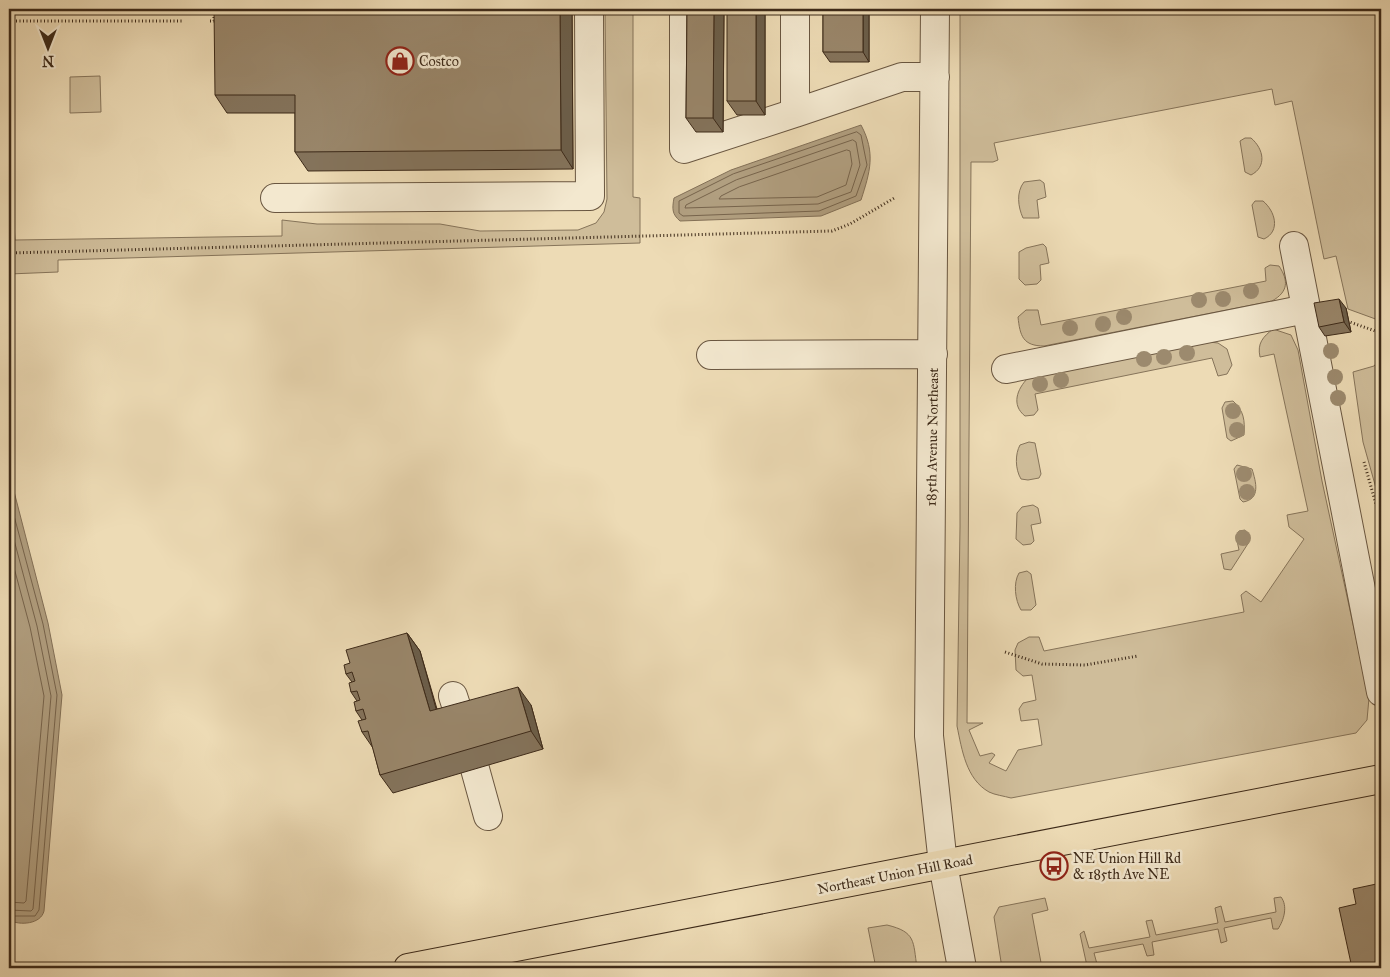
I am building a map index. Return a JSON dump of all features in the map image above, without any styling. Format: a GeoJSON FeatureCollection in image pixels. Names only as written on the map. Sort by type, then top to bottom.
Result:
{"type":"FeatureCollection","features":[{"type":"Feature","properties":{"kind":"main road","name":"Northeast Union Hill Road"},"geometry":{"type":"LineString","coordinates":[[408,968],[1381,779]]}},
{"type":"Feature","properties":{"kind":"street"},"geometry":{"type":"LineString","coordinates":[[275,198],[590,196],[589,9]]}},
{"type":"Feature","properties":{"kind":"street"},"geometry":{"type":"LineString","coordinates":[[684,9],[684,148],[795,114],[902,77],[935,77]]}},
{"type":"Feature","properties":{"kind":"street"},"geometry":{"type":"LineString","coordinates":[[795,9],[795,114]]}},
{"type":"Feature","properties":{"kind":"street","name":"185th Avenue Northeast"},"geometry":{"type":"LineString","coordinates":[[935,9],[929,736],[943,864],[962,968]]}},
{"type":"Feature","properties":{"kind":"street"},"geometry":{"type":"LineString","coordinates":[[1294,246],[1381,692]]}},
{"type":"Feature","properties":{"kind":"street"},"geometry":{"type":"LineString","coordinates":[[1006,369],[1306,309]]}},
{"type":"Feature","properties":{"kind":"street"},"geometry":{"type":"LineString","coordinates":[[712,355],[933,354]]}},
{"type":"Feature","properties":{"kind":"street"},"geometry":{"type":"LineString","coordinates":[[454,696],[462,724]]}},
{"type":"Feature","properties":{"kind":"street"},"geometry":{"type":"LineString","coordinates":[[474,769],[488,816]]}},
{"type":"Feature","properties":{"kind":"path"},"geometry":{"type":"LineString","coordinates":[[210,20],[214,20],[214,9]]}},
{"type":"Feature","properties":{"kind":"path"},"geometry":{"type":"LineString","coordinates":[[9,21],[183,20]]}},
{"type":"Feature","properties":{"kind":"path"},"geometry":{"type":"LineString","coordinates":[[9,253],[832,231],[850,224],[896,197]]}},
{"type":"Feature","properties":{"kind":"path"},"geometry":{"type":"LineString","coordinates":[[1346,320],[1381,333]]}},
{"type":"Feature","properties":{"kind":"path"},"geometry":{"type":"LineString","coordinates":[[1005,652],[1042,664],[1085,665],[1138,656]]}},
{"type":"Feature","properties":{"kind":"shaded area"},"geometry":{"type":"Polygon","coordinates":[[[605,9],[633,9],[633,197],[640,198],[640,243],[58,260],[58,272],[9,274],[9,224],[14,224],[15,240],[282,236],[282,220],[317,224],[440,224],[480,231],[578,230],[596,223],[604,212],[607,199],[605,9]]]}},
{"type":"Feature","properties":{"kind":"shaded area"},"geometry":{"type":"Polygon","coordinates":[[[960,9],[1381,9],[1381,321],[1348,309],[1336,256],[1324,259],[1292,101],[1275,105],[1272,89],[994,143],[998,160],[993,162],[971,162],[967,723],[983,723],[969,730],[980,756],[992,753],[995,755],[989,763],[1006,771],[1018,750],[1042,745],[1038,719],[1021,721],[1019,709],[1023,703],[1036,700],[1032,675],[1023,676],[1016,670],[1015,650],[1018,643],[1029,637],[1039,637],[1044,651],[1244,612],[1241,595],[1246,591],[1261,602],[1304,539],[1289,527],[1287,515],[1308,511],[1274,354],[1260,357],[1260,344],[1273,329],[1291,335],[1298,350],[1322,481],[1369,698],[1367,720],[1356,733],[1011,798],[989,792],[975,780],[970,772],[963,754],[957,726],[960,527],[960,9]]]}},
{"type":"Feature","properties":{"kind":"shaded area"},"geometry":{"type":"Polygon","coordinates":[[[100,76],[101,112],[70,113],[70,77],[100,76]]]}},
{"type":"Feature","properties":{"kind":"shaded area"},"geometry":{"type":"Polygon","coordinates":[[[1245,138],[1251,138],[1255,142],[1259,147],[1262,158],[1260,167],[1251,175],[1245,172],[1240,141],[1245,138]]]}},
{"type":"Feature","properties":{"kind":"shaded area"},"geometry":{"type":"Polygon","coordinates":[[[1040,180],[1044,183],[1046,197],[1037,200],[1039,218],[1023,218],[1019,200],[1021,186],[1024,182],[1040,180]]]}},
{"type":"Feature","properties":{"kind":"shaded area"},"geometry":{"type":"Polygon","coordinates":[[[1255,201],[1263,201],[1273,215],[1273,231],[1264,239],[1258,237],[1252,205],[1255,201]]]}},
{"type":"Feature","properties":{"kind":"shaded area"},"geometry":{"type":"Polygon","coordinates":[[[1043,244],[1046,247],[1049,263],[1040,265],[1041,280],[1037,284],[1025,285],[1019,279],[1019,252],[1026,248],[1043,244]]]}},
{"type":"Feature","properties":{"kind":"shaded area"},"geometry":{"type":"Polygon","coordinates":[[[1270,265],[1279,266],[1285,281],[1284,290],[1272,301],[1044,346],[1037,346],[1027,342],[1020,330],[1018,317],[1026,310],[1038,310],[1041,325],[1266,281],[1265,268],[1270,265]]]}},
{"type":"Feature","properties":{"kind":"shaded area"},"geometry":{"type":"Polygon","coordinates":[[[1201,341],[1218,343],[1227,349],[1232,365],[1227,374],[1218,376],[1212,358],[1035,394],[1038,410],[1034,415],[1025,416],[1018,407],[1017,397],[1021,387],[1028,378],[1201,341]]]}},
{"type":"Feature","properties":{"kind":"shaded area"},"geometry":{"type":"Polygon","coordinates":[[[1381,358],[1381,506],[1363,442],[1353,372],[1374,366],[1381,358]]]}},
{"type":"Feature","properties":{"kind":"shaded area"},"geometry":{"type":"Polygon","coordinates":[[[1233,401],[1240,408],[1243,416],[1244,435],[1231,441],[1227,438],[1222,408],[1225,402],[1233,401]]]}},
{"type":"Feature","properties":{"kind":"shaded area"},"geometry":{"type":"Polygon","coordinates":[[[1029,442],[1035,443],[1041,474],[1039,478],[1028,480],[1021,479],[1016,462],[1020,445],[1029,442]]]}},
{"type":"Feature","properties":{"kind":"shaded area"},"geometry":{"type":"Polygon","coordinates":[[[1237,465],[1252,469],[1256,484],[1253,497],[1243,502],[1240,499],[1234,469],[1237,465]]]}},
{"type":"Feature","properties":{"kind":"shaded area"},"geometry":{"type":"Polygon","coordinates":[[[1033,505],[1038,508],[1041,523],[1031,525],[1034,541],[1031,544],[1023,545],[1016,539],[1017,513],[1022,507],[1033,505]]]}},
{"type":"Feature","properties":{"kind":"shaded area"},"geometry":{"type":"Polygon","coordinates":[[[1245,530],[1249,542],[1231,570],[1224,569],[1221,554],[1239,550],[1236,536],[1239,531],[1245,530]]]}},
{"type":"Feature","properties":{"kind":"shaded area"},"geometry":{"type":"Polygon","coordinates":[[[1027,571],[1031,574],[1036,605],[1031,610],[1021,610],[1016,597],[1015,586],[1019,573],[1027,571]]]}},
{"type":"Feature","properties":{"kind":"shaded area"},"geometry":{"type":"Polygon","coordinates":[[[1281,897],[1284,913],[1278,929],[1273,929],[1271,918],[1224,928],[1227,941],[1221,943],[1218,929],[1152,942],[1154,955],[1147,956],[1143,944],[1094,953],[1097,964],[1087,966],[1080,934],[1084,931],[1089,948],[1150,937],[1146,921],[1152,920],[1156,935],[1218,923],[1215,908],[1221,906],[1225,922],[1276,912],[1274,898],[1281,897]]]}},
{"type":"Feature","properties":{"kind":"shaded area"},"geometry":{"type":"Polygon","coordinates":[[[1045,898],[1048,910],[1032,914],[1042,968],[1002,968],[994,917],[999,907],[1045,898]]]}},
{"type":"Feature","properties":{"kind":"shaded area"},"geometry":{"type":"Polygon","coordinates":[[[887,925],[903,931],[911,939],[917,968],[876,968],[868,928],[887,925]]]}},
{"type":"Feature","properties":{"kind":"water"},"geometry":{"type":"Polygon","coordinates":[[[861,125],[869,145],[870,162],[861,200],[821,216],[680,221],[674,214],[674,198],[731,170],[861,125]]]}},
{"type":"Feature","properties":{"kind":"water"},"geometry":{"type":"Polygon","coordinates":[[[9,472],[48,623],[62,695],[44,911],[39,919],[29,923],[9,920],[9,472]]]}},
{"type":"Feature","properties":{"kind":"building","name":"Costco"},"geometry":{"type":"Polygon","coordinates":[[[214,9],[560,9],[561,150],[295,152],[295,95],[215,95],[214,9]]]}},
{"type":"Feature","properties":{"kind":"building"},"geometry":{"type":"Polygon","coordinates":[[[687,9],[714,9],[713,118],[686,118],[687,9]]]}},
{"type":"Feature","properties":{"kind":"building"},"geometry":{"type":"Polygon","coordinates":[[[727,9],[756,9],[756,101],[727,101],[727,9]]]}},
{"type":"Feature","properties":{"kind":"building"},"geometry":{"type":"Polygon","coordinates":[[[823,9],[863,9],[863,52],[823,52],[823,9]]]}},
{"type":"Feature","properties":{"kind":"building"},"geometry":{"type":"Polygon","coordinates":[[[1339,299],[1344,322],[1319,327],[1314,303],[1339,299]]]}},
{"type":"Feature","properties":{"kind":"building"},"geometry":{"type":"Polygon","coordinates":[[[407,633],[430,711],[518,687],[531,731],[380,775],[368,731],[362,732],[358,721],[366,719],[363,709],[356,711],[354,702],[360,700],[357,691],[351,692],[349,683],[355,681],[352,672],[346,674],[344,665],[350,663],[346,650],[407,633]]]}},
{"type":"Feature","properties":{"kind":"building"},"geometry":{"type":"Polygon","coordinates":[[[1381,883],[1381,968],[1352,968],[1339,908],[1356,904],[1353,889],[1381,883]]]}},
{"type":"Feature","properties":{"kind":"place","name":"Costco"},"geometry":{"type":"Point","coordinates":[400,61]}},
{"type":"Feature","properties":{"kind":"place","name":"NE Union Hill Rd & 185th Ave NE"},"geometry":{"type":"Point","coordinates":[1054,866]}}]}
